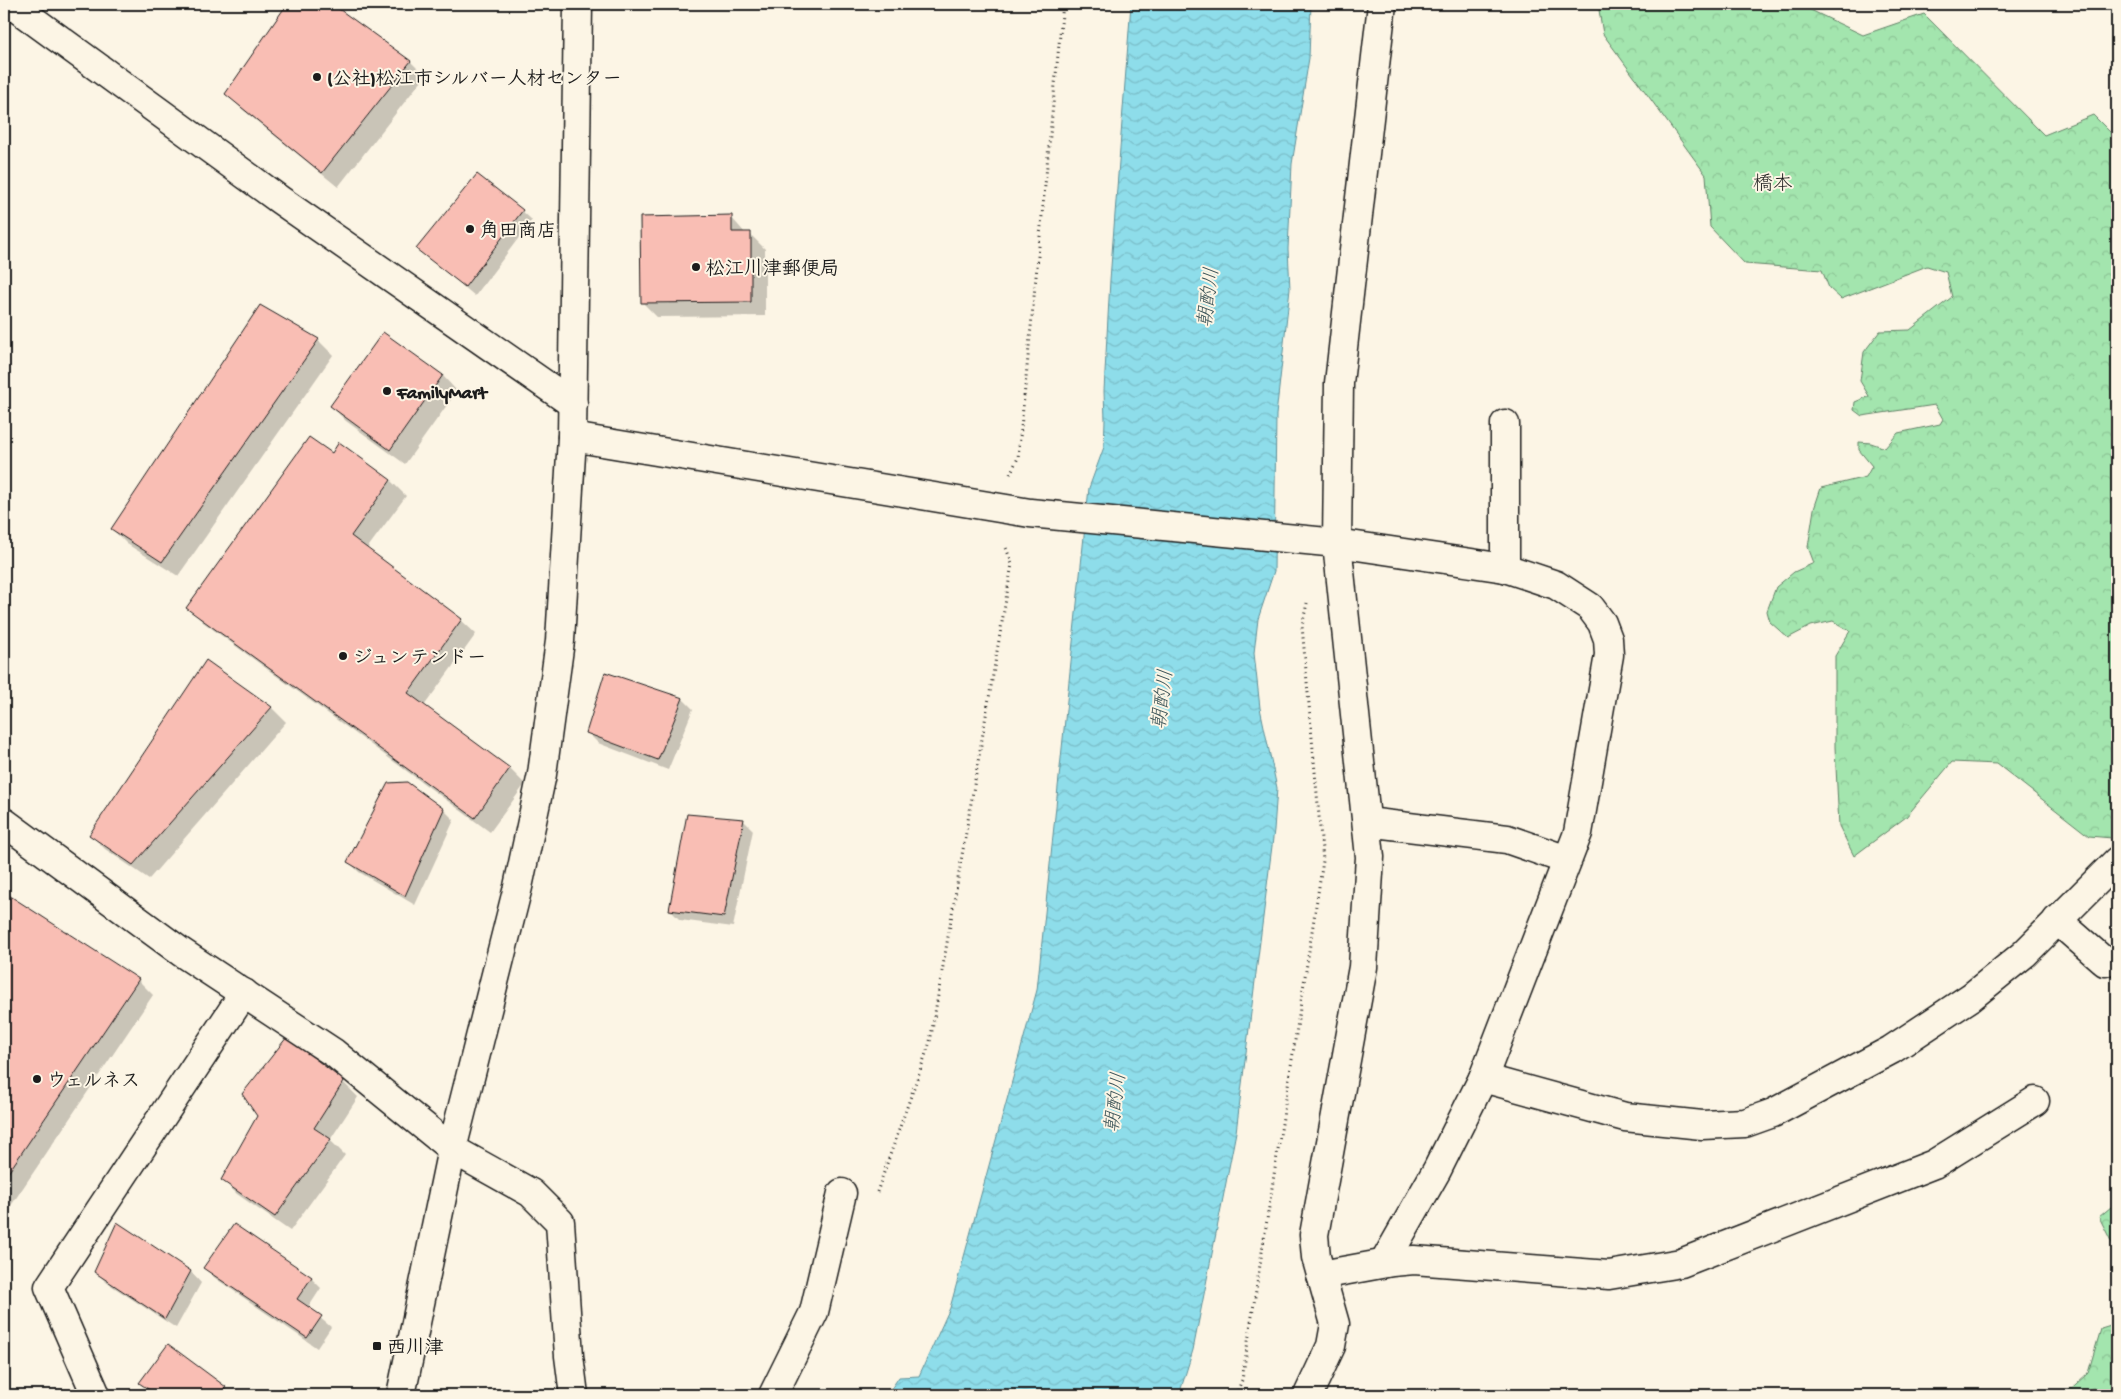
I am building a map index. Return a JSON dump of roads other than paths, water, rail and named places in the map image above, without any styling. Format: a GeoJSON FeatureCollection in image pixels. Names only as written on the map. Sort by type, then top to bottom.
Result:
{"type":"FeatureCollection","features":[{"type":"Feature","properties":{"kind":"street"},"geometry":{"type":"LineString","coordinates":[[11,4],[280,200],[573,404]]}},
{"type":"Feature","properties":{"kind":"street"},"geometry":{"type":"LineString","coordinates":[[401,1395],[452,1149],[518,887],[542,774],[560,641],[573,404],[578,4]]}},
{"type":"Feature","properties":{"kind":"street"},"geometry":{"type":"LineString","coordinates":[[1308,1395],[1331,1346],[1335,1324],[1316,1257],[1314,1235],[1363,967],[1370,857],[1337,543],[1339,383],[1382,4]]}},
{"type":"Feature","properties":{"kind":"street"},"geometry":{"type":"LineString","coordinates":[[1505,424],[1505,568]]}},
{"type":"Feature","properties":{"kind":"street"},"geometry":{"type":"LineString","coordinates":[[572,437],[1030,514],[1337,543],[1505,568],[1556,585],[1590,607],[1602,623],[1608,640],[1609,655],[1578,833],[1483,1078],[1438,1170],[1384,1263]]}},
{"type":"Feature","properties":{"kind":"street"},"geometry":{"type":"LineString","coordinates":[[4,822],[181,952],[334,1053],[452,1149],[531,1193],[560,1222],[569,1356],[574,1395]]}},
{"type":"Feature","properties":{"kind":"street"},"geometry":{"type":"LineString","coordinates":[[1367,822],[1507,839],[1567,860]]}},
{"type":"Feature","properties":{"kind":"street"},"geometry":{"type":"LineString","coordinates":[[1483,1078],[1625,1117],[1702,1125],[1745,1123],[1773,1113],[1892,1050],[1971,997],[2024,954],[2117,861]]}},
{"type":"Feature","properties":{"kind":"street"},"geometry":{"type":"LineString","coordinates":[[2057,920],[2105,962]]}},
{"type":"Feature","properties":{"kind":"street"},"geometry":{"type":"LineString","coordinates":[[96,1395],[49,1287],[244,994]]}},
{"type":"Feature","properties":{"kind":"street"},"geometry":{"type":"LineString","coordinates":[[1321,1275],[1384,1263],[1414,1260],[1609,1275],[1681,1263],[1934,1164],[2035,1101]]}},
{"type":"Feature","properties":{"kind":"street"},"geometry":{"type":"LineString","coordinates":[[773,1395],[814,1312],[842,1193]]}},
{"type":"Feature","properties":{"kind":"water","name":"朝酌川"},"geometry":{"type":"Polygon","coordinates":[[[1131,4],[1311,4],[1309,58],[1292,164],[1288,249],[1290,289],[1276,415],[1274,571],[1258,619],[1254,653],[1260,708],[1277,788],[1274,830],[1236,1132],[1193,1350],[1179,1395],[887,1395],[899,1377],[919,1376],[950,1308],[1037,990],[1089,488],[1104,447],[1104,391],[1110,280],[1131,4]]]}},
{"type":"Feature","properties":{"kind":"place","name":"(公社)松江市シルバー人材センター"},"geometry":{"type":"Point","coordinates":[317,77]}},
{"type":"Feature","properties":{"kind":"place","name":"角田商店"},"geometry":{"type":"Point","coordinates":[470,229]}},
{"type":"Feature","properties":{"kind":"place","name":"松江川津郵便局"},"geometry":{"type":"Point","coordinates":[696,267]}},
{"type":"Feature","properties":{"kind":"place","name":"FamilyMart"},"geometry":{"type":"Point","coordinates":[387,391]}},
{"type":"Feature","properties":{"kind":"place","name":"ジュンテンドー"},"geometry":{"type":"Point","coordinates":[343,656]}},
{"type":"Feature","properties":{"kind":"place","name":"ウェルネス"},"geometry":{"type":"Point","coordinates":[37,1079]}},
{"type":"Feature","properties":{"kind":"place","name":"西川津"},"geometry":{"type":"Point","coordinates":[377,1346]}},
{"type":"Feature","properties":{"kind":"district","name":"橋本"},"geometry":{"type":"Point","coordinates":[1773,182]}}]}
